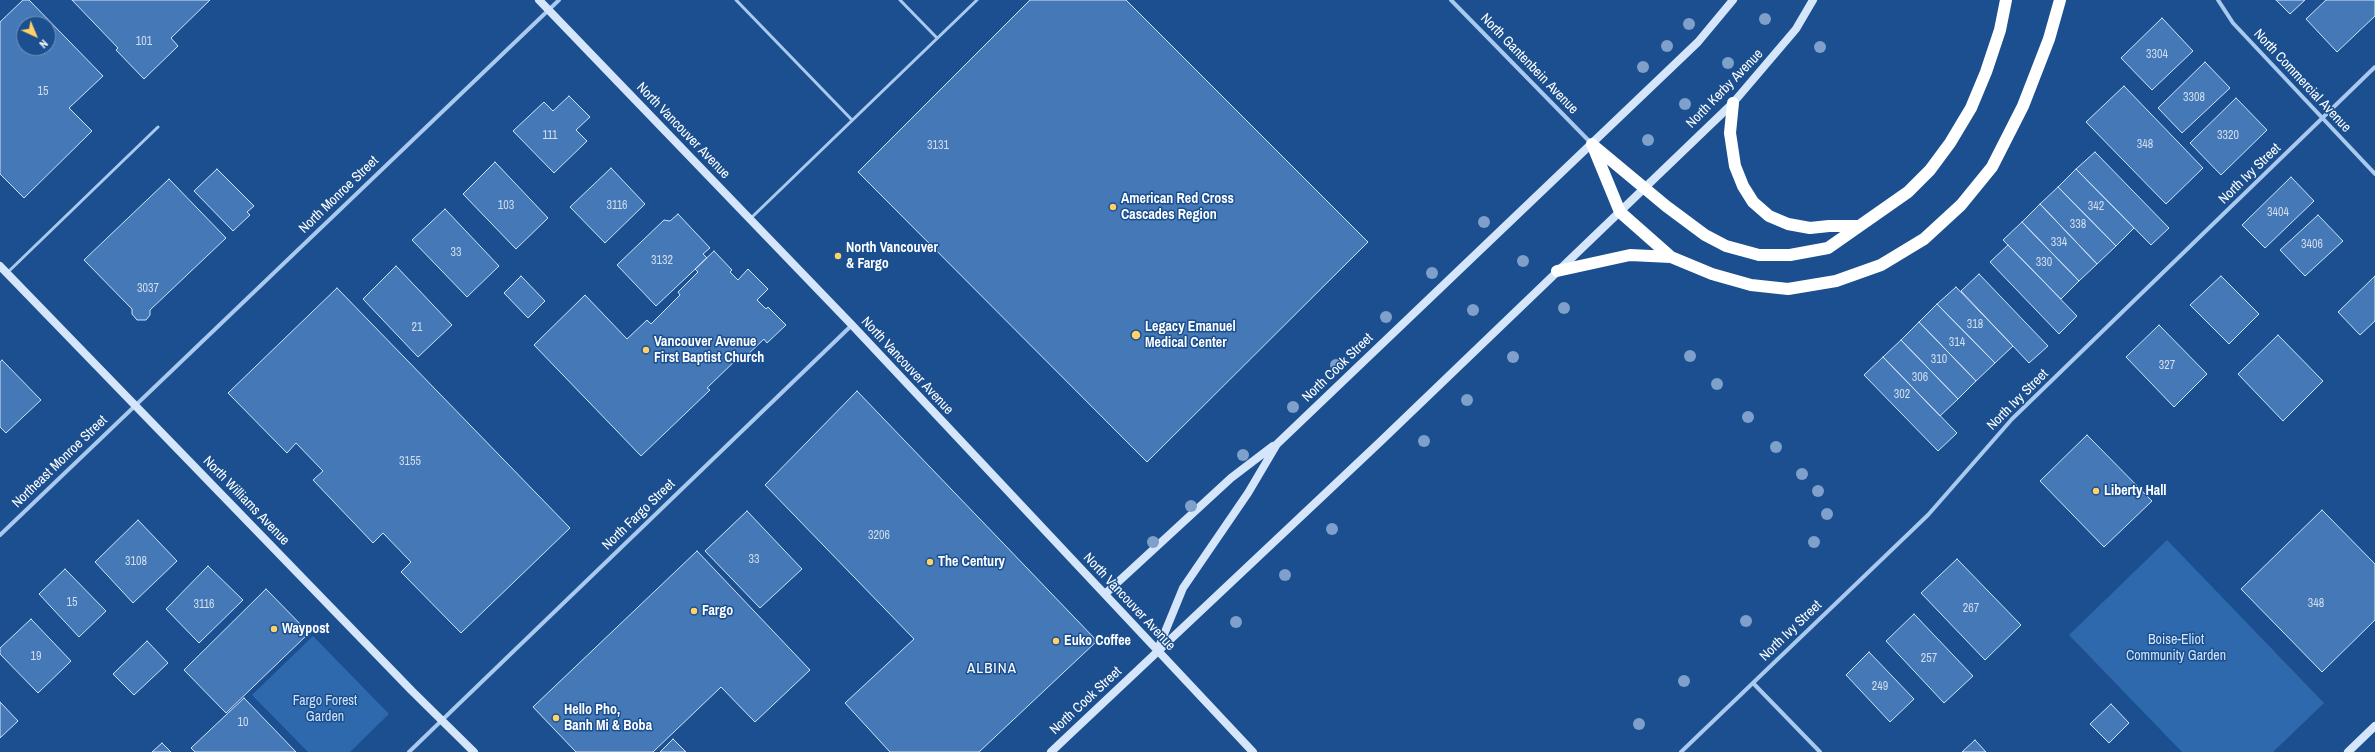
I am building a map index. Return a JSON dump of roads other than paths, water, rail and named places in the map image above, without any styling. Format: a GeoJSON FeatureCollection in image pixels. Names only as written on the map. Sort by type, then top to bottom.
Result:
{"type":"FeatureCollection","features":[{"type":"Feature","properties":{"kind":"highway"},"geometry":{"type":"LineString","coordinates":[[1592,144],[1644,188],[1705,235],[1726,246],[1759,255],[1790,256],[1811,253],[1828,248],[1908,192],[1930,170],[1950,143],[1971,108],[1986,72],[2000,30],[2006,0]]}},
{"type":"Feature","properties":{"kind":"highway"},"geometry":{"type":"LineString","coordinates":[[1592,144],[1620,212],[1671,257],[1712,274],[1751,285],[1788,289],[1836,281],[1881,265],[1924,239],[1961,205],[1992,167],[2023,106],[2049,39],[2060,0]]}},
{"type":"Feature","properties":{"kind":"highway"},"geometry":{"type":"LineString","coordinates":[[1733,103],[1730,133],[1735,166],[1743,186],[1753,202],[1769,216],[1788,224],[1810,228],[1829,226],[1859,226]]}},
{"type":"Feature","properties":{"kind":"highway"},"geometry":{"type":"LineString","coordinates":[[1557,271],[1630,255],[1671,257]]}},
{"type":"Feature","properties":{"kind":"main road","name":"North Vancouver Avenue"},"geometry":{"type":"LineString","coordinates":[[539,0],[852,325],[1253,752]]}},
{"type":"Feature","properties":{"kind":"main road"},"geometry":{"type":"LineString","coordinates":[[1592,144],[1698,42],[1732,0]]}},
{"type":"Feature","properties":{"kind":"main road","name":"North Kerby Avenue"},"geometry":{"type":"LineString","coordinates":[[1644,188],[1733,103],[1796,29],[1813,0]]}},
{"type":"Feature","properties":{"kind":"main road","name":"North Cook Street"},"geometry":{"type":"LineString","coordinates":[[1157,651],[1183,588],[1248,493],[1277,444],[1592,144]]}},
{"type":"Feature","properties":{"kind":"main road","name":"North Cook Street"},"geometry":{"type":"LineString","coordinates":[[1051,752],[1644,188]]}},
{"type":"Feature","properties":{"kind":"main road","name":"North Williams Avenue"},"geometry":{"type":"LineString","coordinates":[[0,266],[442,721],[474,752]]}},
{"type":"Feature","properties":{"kind":"main road"},"geometry":{"type":"LineString","coordinates":[[1105,594],[1231,478],[1277,444]]}},
{"type":"Feature","properties":{"kind":"main road"},"geometry":{"type":"LineString","coordinates":[[2348,752],[2375,726]]}},
{"type":"Feature","properties":{"kind":"street","name":"North Monroe Street"},"geometry":{"type":"LineString","coordinates":[[135,405],[559,0]]}},
{"type":"Feature","properties":{"kind":"street","name":"North Gantenbein Avenue"},"geometry":{"type":"LineString","coordinates":[[1451,0],[1592,144]]}},
{"type":"Feature","properties":{"kind":"street","name":"North Commercial Avenue"},"geometry":{"type":"LineString","coordinates":[[2218,0],[2233,23],[2375,174]]}},
{"type":"Feature","properties":{"kind":"street","name":"North Ivy Street"},"geometry":{"type":"LineString","coordinates":[[1681,752],[1928,515],[2012,419],[2375,67]]}},
{"type":"Feature","properties":{"kind":"street","name":"North Fargo Street"},"geometry":{"type":"LineString","coordinates":[[409,752],[852,325]]}},
{"type":"Feature","properties":{"kind":"street","name":"Northeast Monroe Street"},"geometry":{"type":"LineString","coordinates":[[0,535],[135,405]]}},
{"type":"Feature","properties":{"kind":"street"},"geometry":{"type":"LineString","coordinates":[[1753,683],[1820,752]]}},
{"type":"Feature","properties":{"kind":"lane"},"geometry":{"type":"LineString","coordinates":[[736,0],[852,120]]}},
{"type":"Feature","properties":{"kind":"lane"},"geometry":{"type":"LineString","coordinates":[[900,0],[937,38]]}},
{"type":"Feature","properties":{"kind":"lane"},"geometry":{"type":"LineString","coordinates":[[750,219],[977,0]]}},
{"type":"Feature","properties":{"kind":"lane"},"geometry":{"type":"LineString","coordinates":[[6,273],[158,127]]}},
{"type":"Feature","properties":{"kind":"place","name":"American Red Cross Cascades Region"},"geometry":{"type":"Point","coordinates":[1113,207]}},
{"type":"Feature","properties":{"kind":"place","name":"North Vancouver & Fargo"},"geometry":{"type":"Point","coordinates":[838,256]}},
{"type":"Feature","properties":{"kind":"place","name":"Legacy Emanuel Medical Center"},"geometry":{"type":"Point","coordinates":[1136,335]}},
{"type":"Feature","properties":{"kind":"place","name":"Vancouver Avenue First Baptist Church"},"geometry":{"type":"Point","coordinates":[646,350]}},
{"type":"Feature","properties":{"kind":"place","name":"Liberty Hall"},"geometry":{"type":"Point","coordinates":[2096,491]}},
{"type":"Feature","properties":{"kind":"place","name":"The Century"},"geometry":{"type":"Point","coordinates":[930,562]}},
{"type":"Feature","properties":{"kind":"place","name":"Fargo"},"geometry":{"type":"Point","coordinates":[694,611]}},
{"type":"Feature","properties":{"kind":"place","name":"Waypost"},"geometry":{"type":"Point","coordinates":[274,629]}},
{"type":"Feature","properties":{"kind":"place","name":"Euko Coffee"},"geometry":{"type":"Point","coordinates":[1056,641]}},
{"type":"Feature","properties":{"kind":"place","name":"Hello Pho, Banh Mi & Boba"},"geometry":{"type":"Point","coordinates":[556,718]}},
{"type":"Feature","properties":{"kind":"district","name":"ALBINA"},"geometry":{"type":"Point","coordinates":[992,669]}},
{"type":"Feature","properties":{"kind":"park label","name":"Boise-Eliot Community Garden"},"geometry":{"type":"Point","coordinates":[2176,648]}},
{"type":"Feature","properties":{"kind":"park label","name":"Fargo Forest Garden"},"geometry":{"type":"Point","coordinates":[325,710]}}]}
